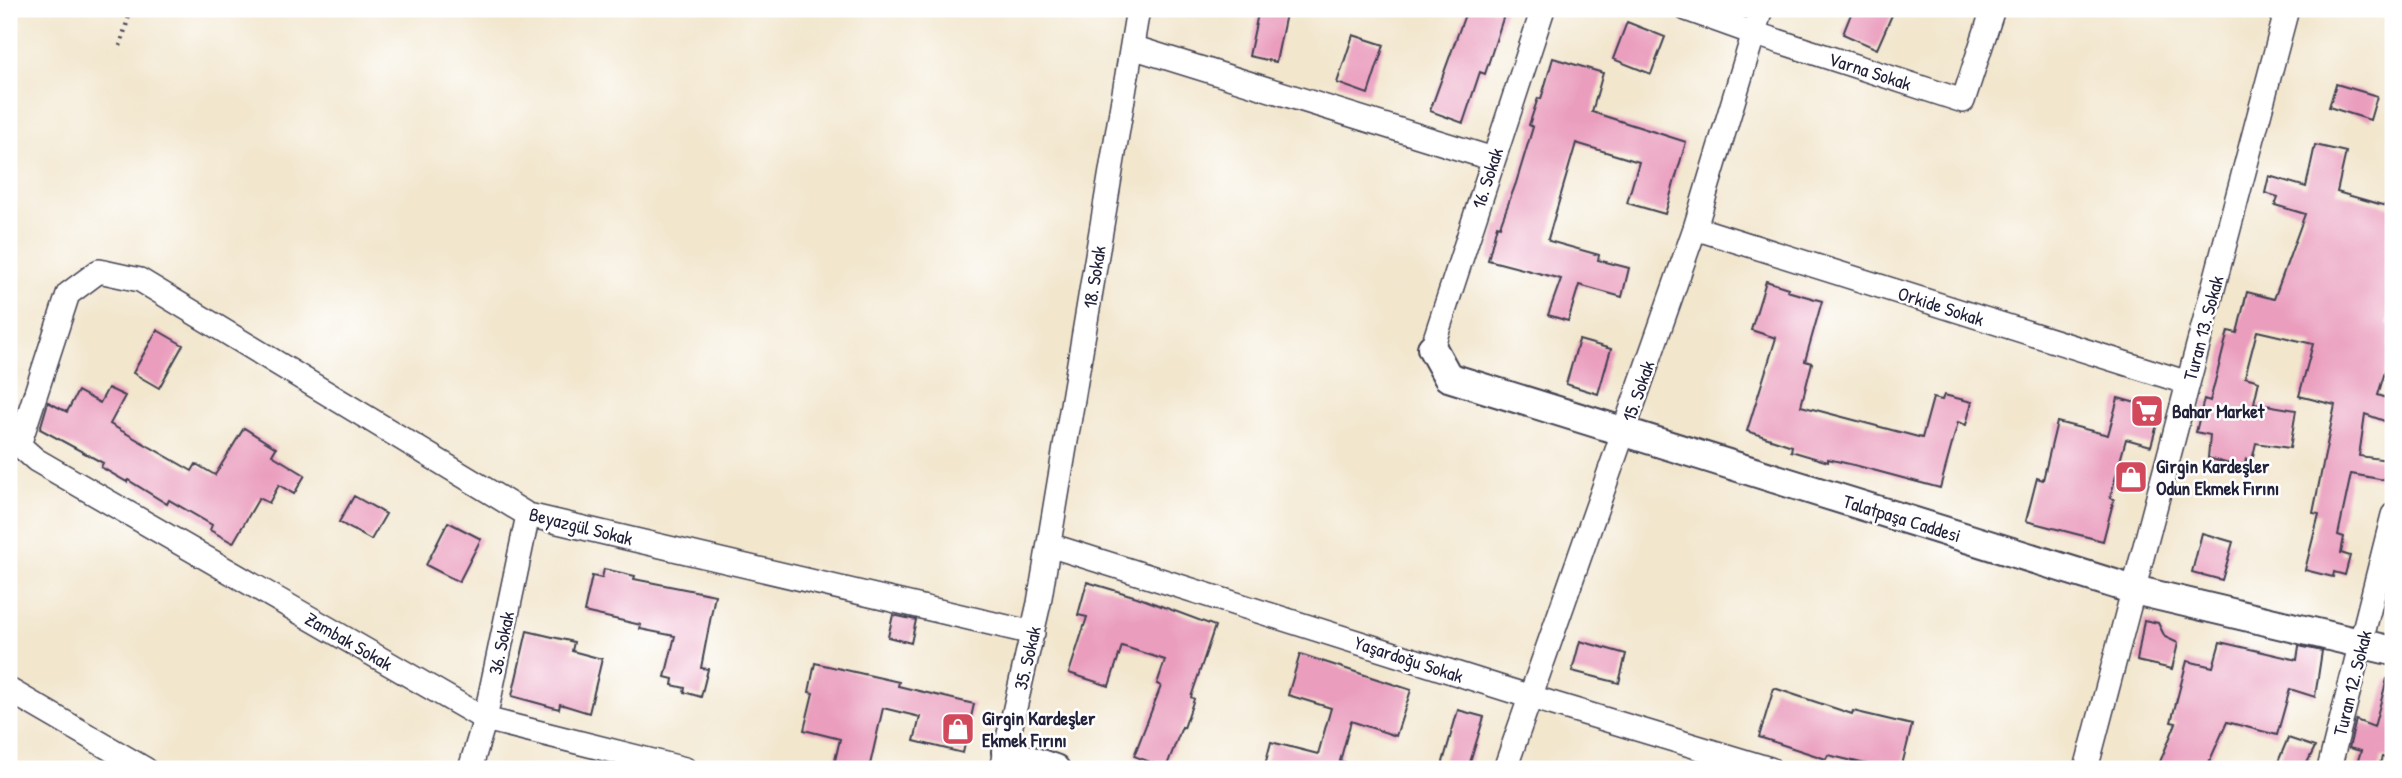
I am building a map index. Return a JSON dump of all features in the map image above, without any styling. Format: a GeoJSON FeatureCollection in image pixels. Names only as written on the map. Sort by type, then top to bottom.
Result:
{"type":"FeatureCollection","features":[{"type":"Feature","properties":{"kind":"street","name":"18. Sokak"},"geometry":{"type":"LineString","coordinates":[[1049,545],[1138,9]]}},
{"type":"Feature","properties":{"kind":"street","name":"16. Sokak"},"geometry":{"type":"LineString","coordinates":[[1432,348],[1543,9]]}},
{"type":"Feature","properties":{"kind":"street","name":"Varna Sokak"},"geometry":{"type":"LineString","coordinates":[[1686,9],[1963,101],[1993,9]]}},
{"type":"Feature","properties":{"kind":"street","name":"15. Sokak"},"geometry":{"type":"LineString","coordinates":[[1505,769],[1695,228],[1760,9]]}},
{"type":"Feature","properties":{"kind":"street","name":"Turan 13. Sokak"},"geometry":{"type":"LineString","coordinates":[[2086,769],[2287,9]]}},
{"type":"Feature","properties":{"kind":"street"},"geometry":{"type":"LineString","coordinates":[[1132,47],[1493,159]]}},
{"type":"Feature","properties":{"kind":"street","name":"Orkide Sokak"},"geometry":{"type":"LineString","coordinates":[[1695,228],[2188,383]]}},
{"type":"Feature","properties":{"kind":"street","name":"Beyazgül Sokak"},"geometry":{"type":"LineString","coordinates":[[36,460],[19,445],[68,294],[99,271],[140,280],[528,515],[1033,633]]}},
{"type":"Feature","properties":{"kind":"street","name":"Talatpaşa Caddesi"},"geometry":{"type":"LineString","coordinates":[[1432,348],[1448,377],[2134,590],[2393,651]]}},
{"type":"Feature","properties":{"kind":"street","name":"Zambak Sokak"},"geometry":{"type":"LineString","coordinates":[[36,460],[485,719],[685,769]]}},
{"type":"Feature","properties":{"kind":"street","name":"36. Sokak"},"geometry":{"type":"LineString","coordinates":[[470,769],[485,719],[528,515]]}},
{"type":"Feature","properties":{"kind":"street","name":"Turan 12. Sokak"},"geometry":{"type":"LineString","coordinates":[[2329,769],[2393,515]]}},
{"type":"Feature","properties":{"kind":"street","name":"35. Sokak"},"geometry":{"type":"LineString","coordinates":[[1003,761],[1033,633],[1049,545]]}},
{"type":"Feature","properties":{"kind":"street","name":"Yaşardoğu Sokak"},"geometry":{"type":"LineString","coordinates":[[1049,545],[1531,697],[1770,769]]}},
{"type":"Feature","properties":{"kind":"street"},"geometry":{"type":"LineString","coordinates":[[9,690],[145,769]]}},
{"type":"Feature","properties":{"kind":"street"},"geometry":{"type":"LineString","coordinates":[[1003,761],[1055,769]]}},
{"type":"Feature","properties":{"kind":"path"},"geometry":{"type":"LineString","coordinates":[[120,46],[131,9]]}},
{"type":"Feature","properties":{"kind":"building"},"geometry":{"type":"Polygon","coordinates":[[[1259,9],[1287,9],[1276,62],[1249,56],[1259,9]]]}},
{"type":"Feature","properties":{"kind":"building"},"geometry":{"type":"Polygon","coordinates":[[[1467,9],[1506,9],[1485,74],[1480,72],[1463,123],[1430,111],[1467,9]]]}},
{"type":"Feature","properties":{"kind":"building"},"geometry":{"type":"Polygon","coordinates":[[[1853,9],[1878,9],[1892,15],[1877,49],[1843,34],[1853,9]]]}},
{"type":"Feature","properties":{"kind":"building"},"geometry":{"type":"Polygon","coordinates":[[[1627,22],[1665,37],[1651,74],[1613,59],[1627,22]]]}},
{"type":"Feature","properties":{"kind":"building"},"geometry":{"type":"Polygon","coordinates":[[[1353,35],[1384,45],[1368,94],[1337,83],[1353,35]]]}},
{"type":"Feature","properties":{"kind":"building"},"geometry":{"type":"Polygon","coordinates":[[[1553,58],[1603,73],[1592,112],[1686,142],[1665,214],[1627,203],[1639,162],[1576,143],[1548,239],[1599,255],[1598,260],[1629,268],[1622,297],[1579,285],[1568,321],[1548,315],[1561,279],[1488,260],[1497,225],[1500,226],[1516,183],[1533,127],[1529,125],[1538,98],[1541,99],[1553,58]]]}},
{"type":"Feature","properties":{"kind":"building"},"geometry":{"type":"Polygon","coordinates":[[[2336,84],[2377,96],[2370,120],[2329,107],[2336,84]]]}},
{"type":"Feature","properties":{"kind":"building"},"geometry":{"type":"Polygon","coordinates":[[[2315,145],[2346,152],[2337,192],[2393,208],[2393,297],[2387,324],[2393,325],[2388,347],[2392,348],[2378,395],[2393,400],[2393,424],[2365,414],[2359,456],[2388,460],[2385,480],[2351,474],[2338,535],[2344,537],[2341,553],[2350,556],[2345,575],[2334,572],[2333,577],[2305,570],[2319,514],[2313,513],[2335,405],[2299,396],[2313,344],[2257,331],[2245,377],[2259,381],[2254,403],[2296,410],[2290,448],[2256,443],[2252,460],[2246,459],[2244,468],[2208,458],[2210,435],[2196,432],[2204,399],[2210,401],[2228,331],[2237,333],[2247,292],[2274,299],[2305,214],[2275,205],[2278,197],[2265,193],[2269,176],[2306,187],[2315,145]]]}},
{"type":"Feature","properties":{"kind":"building"},"geometry":{"type":"Polygon","coordinates":[[[1766,281],[1788,288],[1787,291],[1822,301],[1805,361],[1812,363],[1801,406],[1922,438],[1933,398],[1942,400],[1944,395],[1972,402],[1966,425],[1958,422],[1940,488],[1828,459],[1828,462],[1791,451],[1792,446],[1747,431],[1776,338],[1751,330],[1766,281]]]}},
{"type":"Feature","properties":{"kind":"building"},"geometry":{"type":"Polygon","coordinates":[[[157,330],[183,345],[159,388],[133,373],[157,330]]]}},
{"type":"Feature","properties":{"kind":"building"},"geometry":{"type":"Polygon","coordinates":[[[1579,340],[1611,349],[1598,394],[1566,384],[1579,340]]]}},
{"type":"Feature","properties":{"kind":"building"},"geometry":{"type":"Polygon","coordinates":[[[108,388],[125,396],[110,424],[192,471],[196,464],[215,475],[244,428],[276,448],[272,455],[305,475],[294,494],[279,485],[269,503],[259,498],[233,543],[210,530],[212,525],[169,500],[167,504],[128,480],[127,482],[101,467],[103,463],[40,429],[48,402],[67,412],[78,391],[100,403],[108,388]]]}},
{"type":"Feature","properties":{"kind":"building"},"geometry":{"type":"Polygon","coordinates":[[[2118,398],[2161,410],[2151,446],[2126,439],[2110,498],[2114,499],[2103,541],[2026,521],[2037,478],[2043,480],[2057,422],[2108,435],[2118,398]]]}},
{"type":"Feature","properties":{"kind":"building"},"geometry":{"type":"Polygon","coordinates":[[[354,496],[386,514],[371,540],[339,522],[354,496]]]}},
{"type":"Feature","properties":{"kind":"building"},"geometry":{"type":"Polygon","coordinates":[[[448,522],[481,539],[459,582],[426,565],[448,522]]]}},
{"type":"Feature","properties":{"kind":"building"},"geometry":{"type":"Polygon","coordinates":[[[2202,533],[2233,542],[2222,580],[2192,572],[2202,533]]]}},
{"type":"Feature","properties":{"kind":"building"},"geometry":{"type":"Polygon","coordinates":[[[604,569],[635,576],[634,579],[715,595],[701,668],[708,669],[701,697],[684,692],[685,688],[672,685],[673,679],[665,677],[675,636],[640,629],[641,625],[584,612],[592,576],[602,578],[604,569]]]}},
{"type":"Feature","properties":{"kind":"building"},"geometry":{"type":"Polygon","coordinates":[[[1087,582],[1215,626],[1191,697],[1194,699],[1184,728],[1182,727],[1166,768],[1134,756],[1161,686],[1157,684],[1165,660],[1122,646],[1109,686],[1069,673],[1087,617],[1078,615],[1087,582]]]}},
{"type":"Feature","properties":{"kind":"building"},"geometry":{"type":"Polygon","coordinates":[[[893,615],[916,620],[911,643],[888,637],[893,615]]]}},
{"type":"Feature","properties":{"kind":"building"},"geometry":{"type":"Polygon","coordinates":[[[2144,620],[2158,623],[2165,637],[2178,643],[2172,669],[2137,661],[2144,620]]]}},
{"type":"Feature","properties":{"kind":"building"},"geometry":{"type":"Polygon","coordinates":[[[527,631],[574,642],[572,651],[602,659],[589,713],[560,704],[559,709],[512,696],[527,631]]]}},
{"type":"Feature","properties":{"kind":"building"},"geometry":{"type":"Polygon","coordinates":[[[1580,641],[1626,654],[1619,683],[1572,671],[1580,641]]]}},
{"type":"Feature","properties":{"kind":"building"},"geometry":{"type":"Polygon","coordinates":[[[2220,642],[2297,660],[2299,646],[2322,651],[2315,697],[2290,689],[2277,735],[2227,722],[2206,769],[2157,769],[2176,723],[2171,722],[2187,661],[2213,667],[2220,642]]]}},
{"type":"Feature","properties":{"kind":"building"},"geometry":{"type":"Polygon","coordinates":[[[1300,654],[1411,690],[1396,736],[1351,721],[1340,761],[1351,764],[1350,769],[1264,769],[1271,742],[1318,754],[1331,708],[1288,695],[1300,654]]]}},
{"type":"Feature","properties":{"kind":"building"},"geometry":{"type":"Polygon","coordinates":[[[815,663],[899,682],[898,686],[974,704],[963,753],[914,741],[920,717],[883,708],[869,769],[833,769],[840,739],[804,730],[813,693],[809,692],[815,663]]]}},
{"type":"Feature","properties":{"kind":"building"},"geometry":{"type":"Polygon","coordinates":[[[2387,679],[2393,680],[2393,760],[2382,757],[2378,769],[2355,769],[2361,751],[2349,748],[2356,720],[2374,727],[2387,679]]]}},
{"type":"Feature","properties":{"kind":"building"},"geometry":{"type":"Polygon","coordinates":[[[1774,688],[1852,714],[1853,711],[1912,725],[1901,769],[1886,769],[1828,755],[1826,759],[1759,737],[1774,688]]]}},
{"type":"Feature","properties":{"kind":"building"},"geometry":{"type":"Polygon","coordinates":[[[1458,710],[1484,717],[1468,769],[1441,769],[1458,710]]]}},
{"type":"Feature","properties":{"kind":"building"},"geometry":{"type":"Polygon","coordinates":[[[2288,738],[2315,747],[2304,769],[2275,769],[2288,738]]]}},
{"type":"Feature","properties":{"kind":"place","name":"Bahar Market"},"geometry":{"type":"Point","coordinates":[2147,411]}},
{"type":"Feature","properties":{"kind":"place","name":"Girgin Kardeşler Odun Ekmek Fırını"},"geometry":{"type":"Point","coordinates":[2131,477]}},
{"type":"Feature","properties":{"kind":"place","name":"Girgin Kardeşler Ekmek Fırını"},"geometry":{"type":"Point","coordinates":[958,729]}}]}
